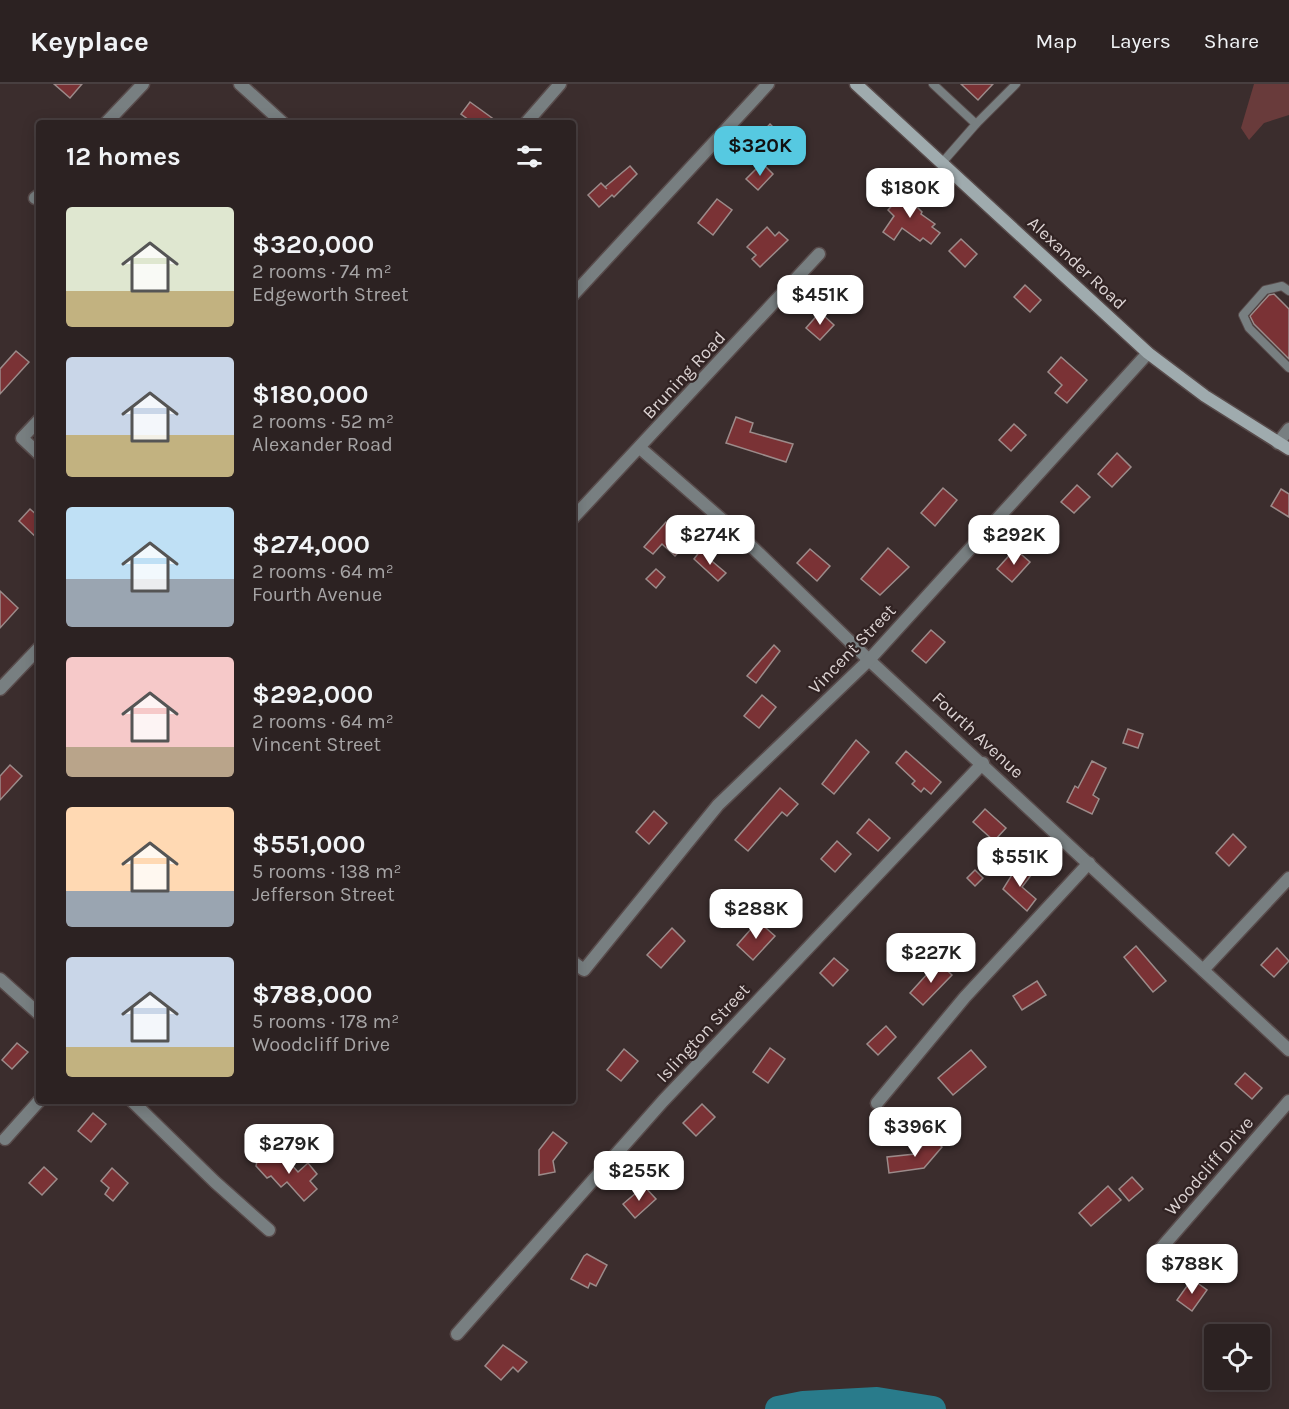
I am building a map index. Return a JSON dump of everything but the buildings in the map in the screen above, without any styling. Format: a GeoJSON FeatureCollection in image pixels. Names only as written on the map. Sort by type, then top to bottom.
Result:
{"type":"FeatureCollection","features":[{"type":"Feature","properties":{"kind":"street"},"geometry":{"type":"LineString","coordinates":[[109,120],[143,84]]}},
{"type":"Feature","properties":{"kind":"street"},"geometry":{"type":"LineString","coordinates":[[240,84],[280,120]]}},
{"type":"Feature","properties":{"kind":"street"},"geometry":{"type":"LineString","coordinates":[[529,120],[560,84]]}},
{"type":"Feature","properties":{"kind":"street"},"geometry":{"type":"LineString","coordinates":[[576,292],[768,84]]}},
{"type":"Feature","properties":{"kind":"street","name":"Alexander Road"},"geometry":{"type":"LineString","coordinates":[[856,84],[1148,354],[1173,375],[1284,446]]}},
{"type":"Feature","properties":{"kind":"street","name":"Bruning Road"},"geometry":{"type":"LineString","coordinates":[[576,515],[819,254]]}},
{"type":"Feature","properties":{"kind":"street","name":"Vincent Street"},"geometry":{"type":"LineString","coordinates":[[576,964],[584,970],[718,805],[869,660],[1148,354]]}},
{"type":"Feature","properties":{"kind":"street"},"geometry":{"type":"LineString","coordinates":[[36,423],[22,438],[36,451]]}},
{"type":"Feature","properties":{"kind":"street"},"geometry":{"type":"LineString","coordinates":[[1284,446],[1289,429]]}},
{"type":"Feature","properties":{"kind":"street","name":"Fourth Avenue"},"geometry":{"type":"LineString","coordinates":[[640,448],[743,538],[869,660],[983,763],[1289,1050]]}},
{"type":"Feature","properties":{"kind":"street"},"geometry":{"type":"LineString","coordinates":[[0,689],[36,651]]}},
{"type":"Feature","properties":{"kind":"street","name":"Islington Street"},"geometry":{"type":"LineString","coordinates":[[457,1334],[663,1101],[983,763]]}},
{"type":"Feature","properties":{"kind":"street"},"geometry":{"type":"LineString","coordinates":[[877,1103],[965,997],[1089,863]]}},
{"type":"Feature","properties":{"kind":"street"},"geometry":{"type":"LineString","coordinates":[[1203,970],[1289,878]]}},
{"type":"Feature","properties":{"kind":"street"},"geometry":{"type":"LineString","coordinates":[[0,979],[36,1011]]}},
{"type":"Feature","properties":{"kind":"street","name":"Woodcliff Drive"},"geometry":{"type":"LineString","coordinates":[[1156,1254],[1289,1101]]}},
{"type":"Feature","properties":{"kind":"street"},"geometry":{"type":"LineString","coordinates":[[5,1139],[36,1104]]}},
{"type":"Feature","properties":{"kind":"street"},"geometry":{"type":"LineString","coordinates":[[135,1104],[214,1182],[269,1230]]}},
{"type":"Feature","properties":{"kind":"lane"},"geometry":{"type":"LineString","coordinates":[[933,84],[976,124]]}},
{"type":"Feature","properties":{"kind":"lane"},"geometry":{"type":"LineString","coordinates":[[941,164],[976,124],[1016,84]]}},
{"type":"Feature","properties":{"kind":"lane"},"geometry":{"type":"LineString","coordinates":[[1289,291],[1282,286],[1265,290],[1243,315],[1249,328],[1289,369]]}},
{"type":"Feature","properties":{"kind":"shaded area"},"geometry":{"type":"Polygon","coordinates":[[[1254,84],[1289,84],[1289,115],[1264,123],[1249,140],[1241,128],[1254,84]]]}},
{"type":"Feature","properties":{"kind":"waterway"},"geometry":{"type":"LineString","coordinates":[[778,1409],[803,1404],[877,1400],[933,1409]]}}]}
